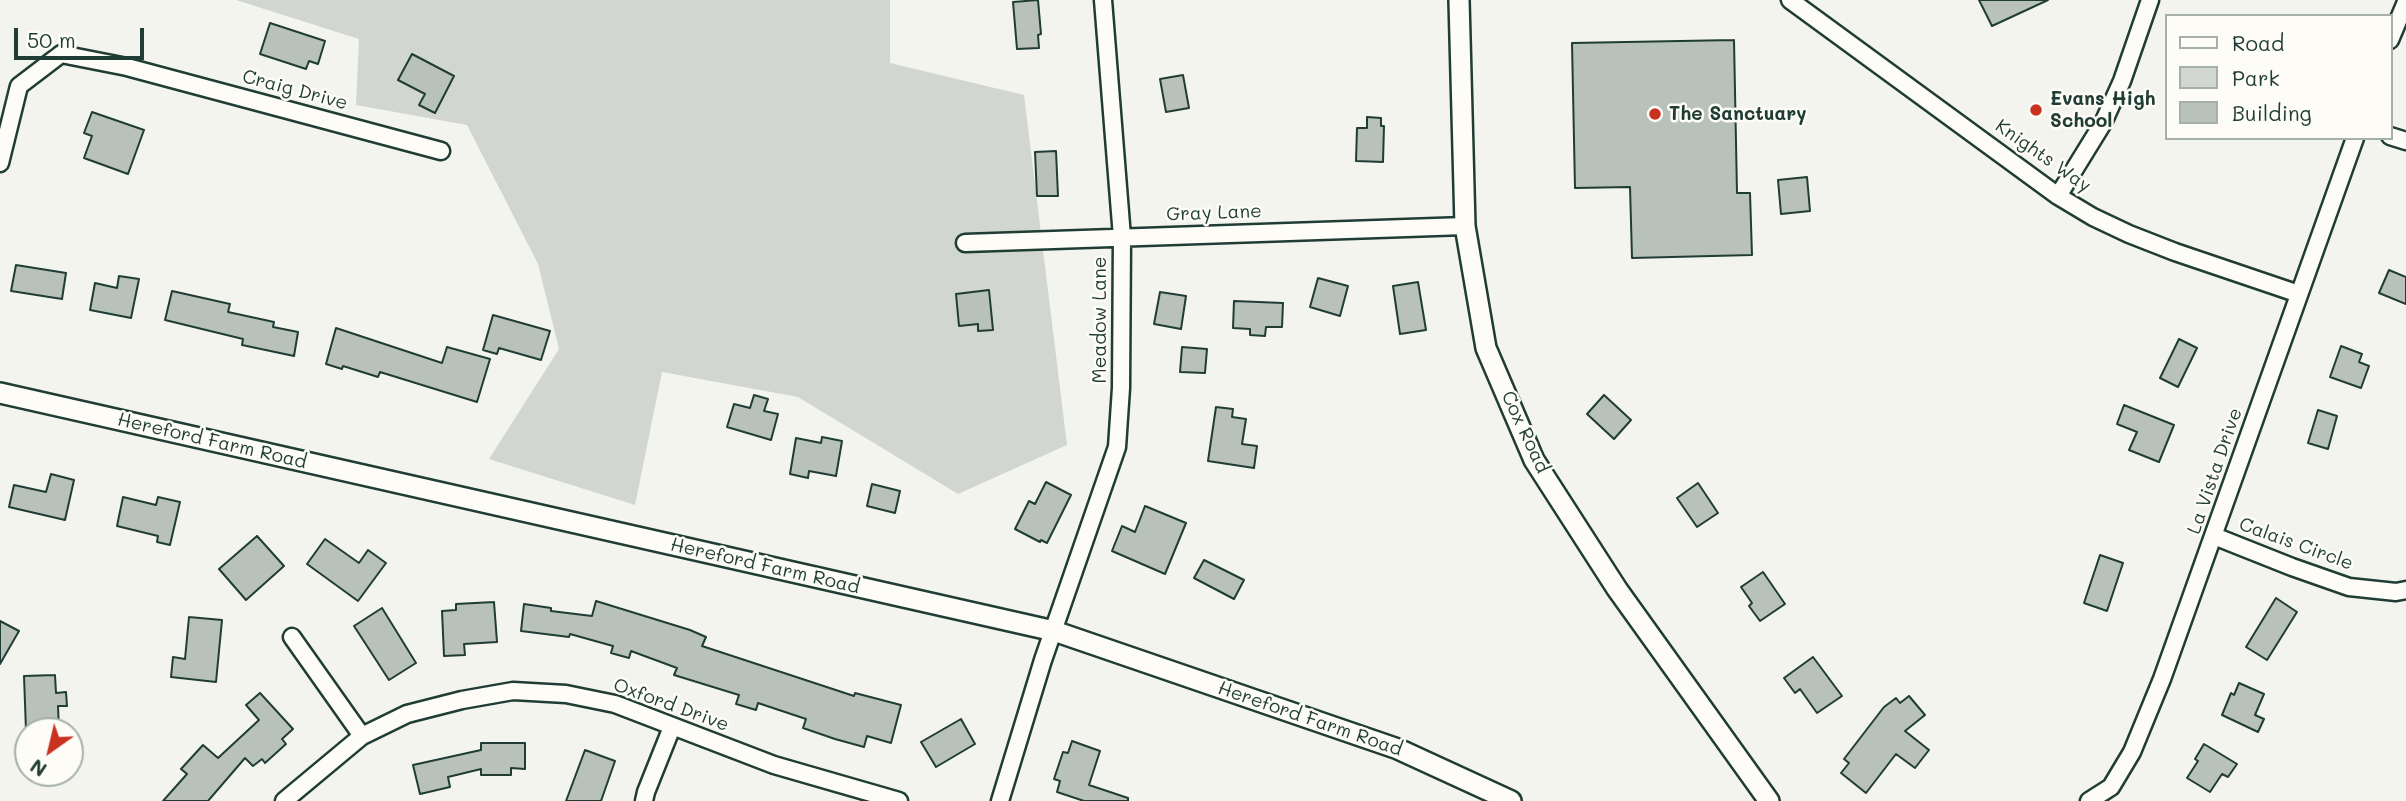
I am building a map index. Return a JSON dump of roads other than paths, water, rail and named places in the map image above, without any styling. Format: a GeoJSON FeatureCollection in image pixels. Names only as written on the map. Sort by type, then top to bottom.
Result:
{"type":"FeatureCollection","features":[{"type":"Feature","properties":{"kind":"street","name":"Meadow Lane"},"geometry":{"type":"LineString","coordinates":[[1000,801],[1117,447],[1121,388],[1122,237],[1102,0]]}},
{"type":"Feature","properties":{"kind":"street","name":"Cox Road"},"geometry":{"type":"LineString","coordinates":[[1459,0],[1465,226],[1486,348],[1535,460],[1617,589],[1769,801]]}},
{"type":"Feature","properties":{"kind":"street","name":"Knights Way"},"geometry":{"type":"LineString","coordinates":[[1790,0],[2059,196],[2093,217],[2129,234],[2299,294]]}},
{"type":"Feature","properties":{"kind":"street"},"geometry":{"type":"LineString","coordinates":[[2059,196],[2103,123],[2122,81],[2150,0]]}},
{"type":"Feature","properties":{"kind":"street"},"geometry":{"type":"LineString","coordinates":[[2392,35],[2406,2]]}},
{"type":"Feature","properties":{"kind":"street","name":"Craig Drive"},"geometry":{"type":"LineString","coordinates":[[0,163],[19,86],[61,54],[127,67],[441,150]]}},
{"type":"Feature","properties":{"kind":"street","name":"La Vista Drive"},"geometry":{"type":"LineString","coordinates":[[2089,801],[2111,787],[2132,752],[2162,679],[2354,140]]}},
{"type":"Feature","properties":{"kind":"street","name":"Gray Lane"},"geometry":{"type":"LineString","coordinates":[[965,243],[1465,226]]}},
{"type":"Feature","properties":{"kind":"street","name":"Hereford Farm Road"},"geometry":{"type":"LineString","coordinates":[[0,393],[1054,631],[1398,749],[1511,801]]}},
{"type":"Feature","properties":{"kind":"street","name":"Calais Circle"},"geometry":{"type":"LineString","coordinates":[[2214,536],[2349,587],[2396,592],[2406,590]]}},
{"type":"Feature","properties":{"kind":"street"},"geometry":{"type":"LineString","coordinates":[[292,637],[362,736]]}},
{"type":"Feature","properties":{"kind":"street","name":"Oxford Drive"},"geometry":{"type":"LineString","coordinates":[[284,801],[362,736],[407,714],[513,691],[566,694],[615,704],[774,765],[900,801]]}},
{"type":"Feature","properties":{"kind":"street"},"geometry":{"type":"LineString","coordinates":[[644,801],[672,727]]}},
{"type":"Feature","properties":{"kind":"place","name":"Evans High School"},"geometry":{"type":"Point","coordinates":[2036,110]}},
{"type":"Feature","properties":{"kind":"place","name":"The Sanctuary"},"geometry":{"type":"Point","coordinates":[1655,114]}}]}
